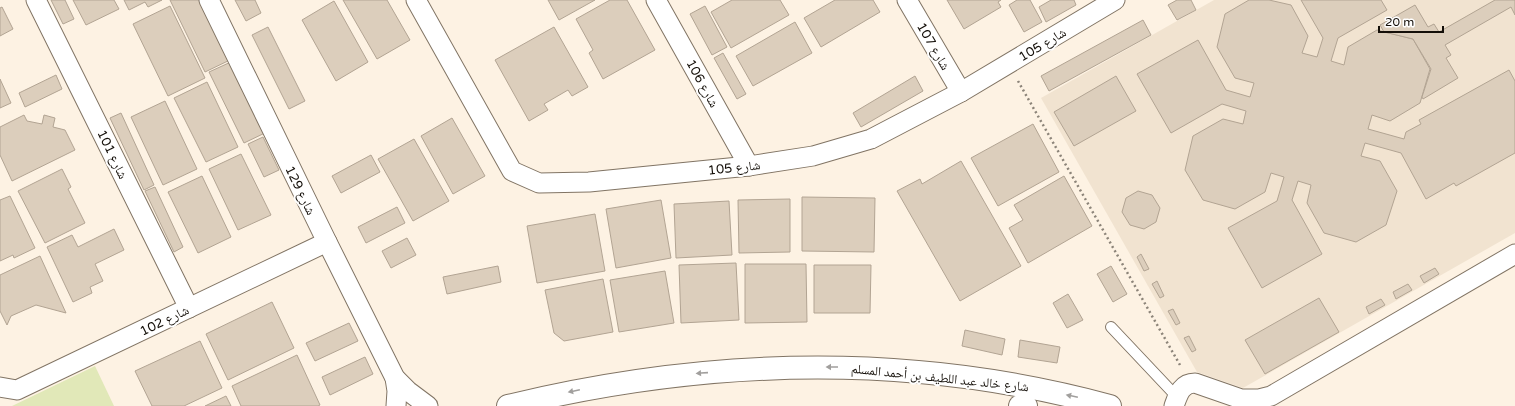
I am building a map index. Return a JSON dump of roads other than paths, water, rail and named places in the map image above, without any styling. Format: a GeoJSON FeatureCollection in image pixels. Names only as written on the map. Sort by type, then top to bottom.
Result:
{"type":"FeatureCollection","features":[{"type":"Feature","properties":{"kind":"street","name":"شارع 101"},"geometry":{"type":"LineString","coordinates":[[36,0],[189,308]]}},
{"type":"Feature","properties":{"kind":"street","name":"شارع 129"},"geometry":{"type":"LineString","coordinates":[[209,0],[395,378],[397,391],[396,406]]}},
{"type":"Feature","properties":{"kind":"street","name":"شارع 105"},"geometry":{"type":"LineString","coordinates":[[416,0],[512,171],[539,183],[589,182],[749,166],[813,156],[871,139],[961,92],[1115,0]]}},
{"type":"Feature","properties":{"kind":"street","name":"شارع 106"},"geometry":{"type":"LineString","coordinates":[[656,0],[749,166]]}},
{"type":"Feature","properties":{"kind":"street","name":"شارع 107"},"geometry":{"type":"LineString","coordinates":[[907,0],[961,92]]}},
{"type":"Feature","properties":{"kind":"street","name":"شارع 102"},"geometry":{"type":"LineString","coordinates":[[0,388],[17,390],[327,242]]}},
{"type":"Feature","properties":{"kind":"street"},"geometry":{"type":"LineString","coordinates":[[1176,402],[1182,387],[1190,383],[1195,383],[1241,399],[1259,399],[1271,396],[1515,254]]}},
{"type":"Feature","properties":{"kind":"street","name":"شارع خالد عبد اللطيف بن أحمد المسلم"},"geometry":{"type":"LineString","coordinates":[[508,406],[590,388],[650,378],[693,373],[794,367],[844,367],[893,369],[988,380],[1041,389],[1110,406]]}},
{"type":"Feature","properties":{"kind":"street","name":"شارع 129"},"geometry":{"type":"LineString","coordinates":[[395,378],[408,391],[428,406]]}},
{"type":"Feature","properties":{"kind":"street"},"geometry":{"type":"LineString","coordinates":[[1020,406],[1026,406]]}},
{"type":"Feature","properties":{"kind":"lane"},"geometry":{"type":"LineString","coordinates":[[1111,327],[1176,402]]}}]}
